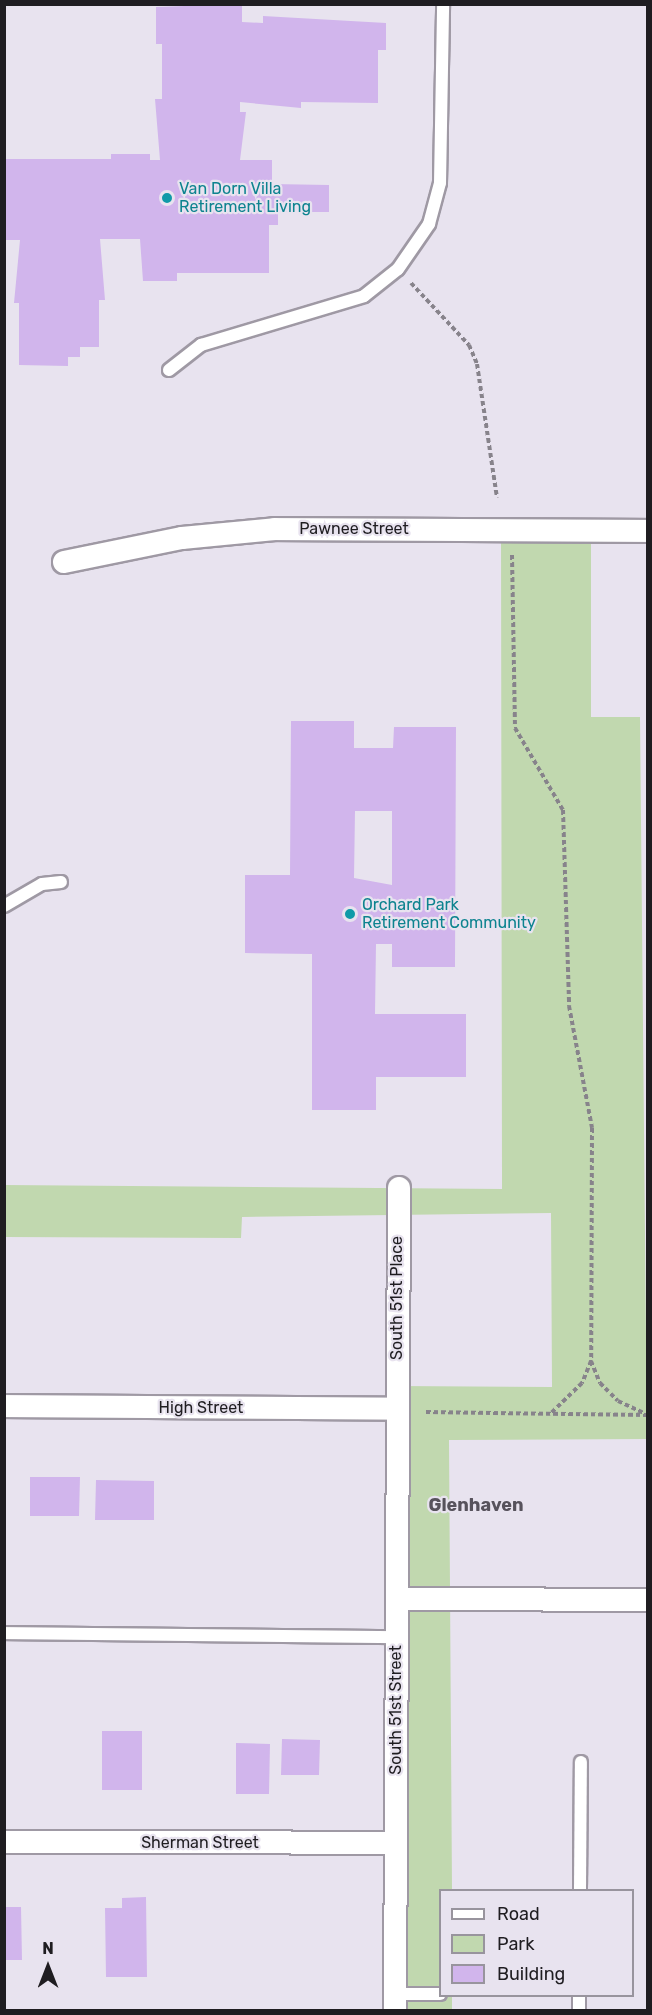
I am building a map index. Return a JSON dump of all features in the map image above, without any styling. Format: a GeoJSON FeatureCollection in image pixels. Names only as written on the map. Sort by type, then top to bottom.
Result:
{"type":"FeatureCollection","features":[{"type":"Feature","properties":{"kind":"street","name":"Pawnee Street"},"geometry":{"type":"LineString","coordinates":[[64,562],[243,531],[648,531]]}},
{"type":"Feature","properties":{"kind":"street","name":"South 51st Place"},"geometry":{"type":"LineString","coordinates":[[397,1409],[399,1188]]}},
{"type":"Feature","properties":{"kind":"street","name":"High Street"},"geometry":{"type":"LineString","coordinates":[[4,1406],[397,1409]]}},
{"type":"Feature","properties":{"kind":"street","name":"South 51st Street"},"geometry":{"type":"LineString","coordinates":[[395,2002],[397,1409]]}},
{"type":"Feature","properties":{"kind":"street"},"geometry":{"type":"LineString","coordinates":[[397,1599],[648,1600]]}},
{"type":"Feature","properties":{"kind":"street","name":"Sherman Street"},"geometry":{"type":"LineString","coordinates":[[4,1842],[396,1843]]}},
{"type":"Feature","properties":{"kind":"lane"},"geometry":{"type":"LineString","coordinates":[[169,370],[201,345],[364,296],[398,269],[429,224],[440,183],[443,4]]}},
{"type":"Feature","properties":{"kind":"lane"},"geometry":{"type":"LineString","coordinates":[[4,906],[42,884],[61,882]]}},
{"type":"Feature","properties":{"kind":"lane"},"geometry":{"type":"LineString","coordinates":[[4,1633],[396,1636]]}},
{"type":"Feature","properties":{"kind":"lane"},"geometry":{"type":"LineString","coordinates":[[580,1762],[580,1889]]}},
{"type":"Feature","properties":{"kind":"lane"},"geometry":{"type":"LineString","coordinates":[[395,2002],[439,1994]]}},
{"type":"Feature","properties":{"kind":"path"},"geometry":{"type":"LineString","coordinates":[[398,269],[469,345],[477,364],[497,498]]}},
{"type":"Feature","properties":{"kind":"path"},"geometry":{"type":"LineString","coordinates":[[508,530],[515,728],[563,810],[568,836],[569,1006],[592,1128],[591,1360],[582,1383],[550,1414]]}},
{"type":"Feature","properties":{"kind":"path"},"geometry":{"type":"LineString","coordinates":[[591,1360],[600,1383],[618,1401],[648,1415]]}},
{"type":"Feature","properties":{"kind":"path"},"geometry":{"type":"LineString","coordinates":[[426,1412],[648,1415]]}},
{"type":"Feature","properties":{"kind":"green space"},"geometry":{"type":"Polygon","coordinates":[[[501,530],[591,531],[591,717],[640,717],[647,1439],[449,1440],[452,1889],[439,1889],[439,1997],[452,1997],[452,2010],[395,2010],[397,1386],[552,1387],[551,1213],[242,1217],[241,1238],[5,1237],[5,1185],[502,1189],[501,530]]]}},
{"type":"Feature","properties":{"kind":"building","name":"Van Dorn Villa Retirement Living"},"geometry":{"type":"Polygon","coordinates":[[[242,4],[242,22],[263,23],[263,16],[386,23],[386,50],[378,50],[378,103],[301,102],[301,108],[240,102],[240,112],[246,112],[240,160],[272,160],[272,184],[329,185],[329,212],[278,212],[278,225],[269,225],[269,273],[177,273],[177,281],[143,281],[140,239],[100,239],[105,300],[99,300],[99,347],[80,347],[80,357],[68,357],[68,366],[19,365],[19,303],[14,303],[20,240],[4,240],[4,159],[111,159],[111,154],[150,154],[150,160],[160,160],[155,99],[162,99],[162,44],[156,44],[156,7],[242,4]]]}},
{"type":"Feature","properties":{"kind":"building","name":"Orchard Park Retirement Community"},"geometry":{"type":"Polygon","coordinates":[[[291,721],[354,721],[354,748],[393,748],[394,727],[456,727],[455,967],[392,967],[392,944],[376,944],[375,1014],[466,1014],[466,1077],[376,1077],[376,1110],[312,1110],[312,954],[245,953],[245,875],[290,875],[291,721]],[[355,811],[354,878],[392,885],[392,811],[355,811]]]}},
{"type":"Feature","properties":{"kind":"building"},"geometry":{"type":"Polygon","coordinates":[[[30,1477],[80,1477],[79,1516],[30,1516],[30,1477]]]}},
{"type":"Feature","properties":{"kind":"building"},"geometry":{"type":"Polygon","coordinates":[[[96,1480],[154,1481],[154,1520],[95,1520],[96,1480]]]}},
{"type":"Feature","properties":{"kind":"building"},"geometry":{"type":"Polygon","coordinates":[[[102,1731],[142,1731],[142,1790],[102,1790],[102,1731]]]}},
{"type":"Feature","properties":{"kind":"building"},"geometry":{"type":"Polygon","coordinates":[[[282,1739],[320,1740],[319,1775],[281,1775],[282,1739]]]}},
{"type":"Feature","properties":{"kind":"building"},"geometry":{"type":"Polygon","coordinates":[[[236,1743],[270,1744],[269,1794],[236,1794],[236,1743]]]}},
{"type":"Feature","properties":{"kind":"building"},"geometry":{"type":"Polygon","coordinates":[[[146,1897],[147,1977],[106,1977],[105,1908],[122,1908],[122,1898],[146,1897]]]}},
{"type":"Feature","properties":{"kind":"building"},"geometry":{"type":"Polygon","coordinates":[[[4,1907],[21,1907],[22,1960],[4,1960],[4,1907]]]}},
{"type":"Feature","properties":{"kind":"place","name":"Van Dorn Villa Retirement Living"},"geometry":{"type":"Point","coordinates":[167,198]}},
{"type":"Feature","properties":{"kind":"place","name":"Orchard Park Retirement Community"},"geometry":{"type":"Point","coordinates":[350,914]}},
{"type":"Feature","properties":{"kind":"district","name":"Glenhaven"},"geometry":{"type":"Point","coordinates":[476,1505]}}]}
